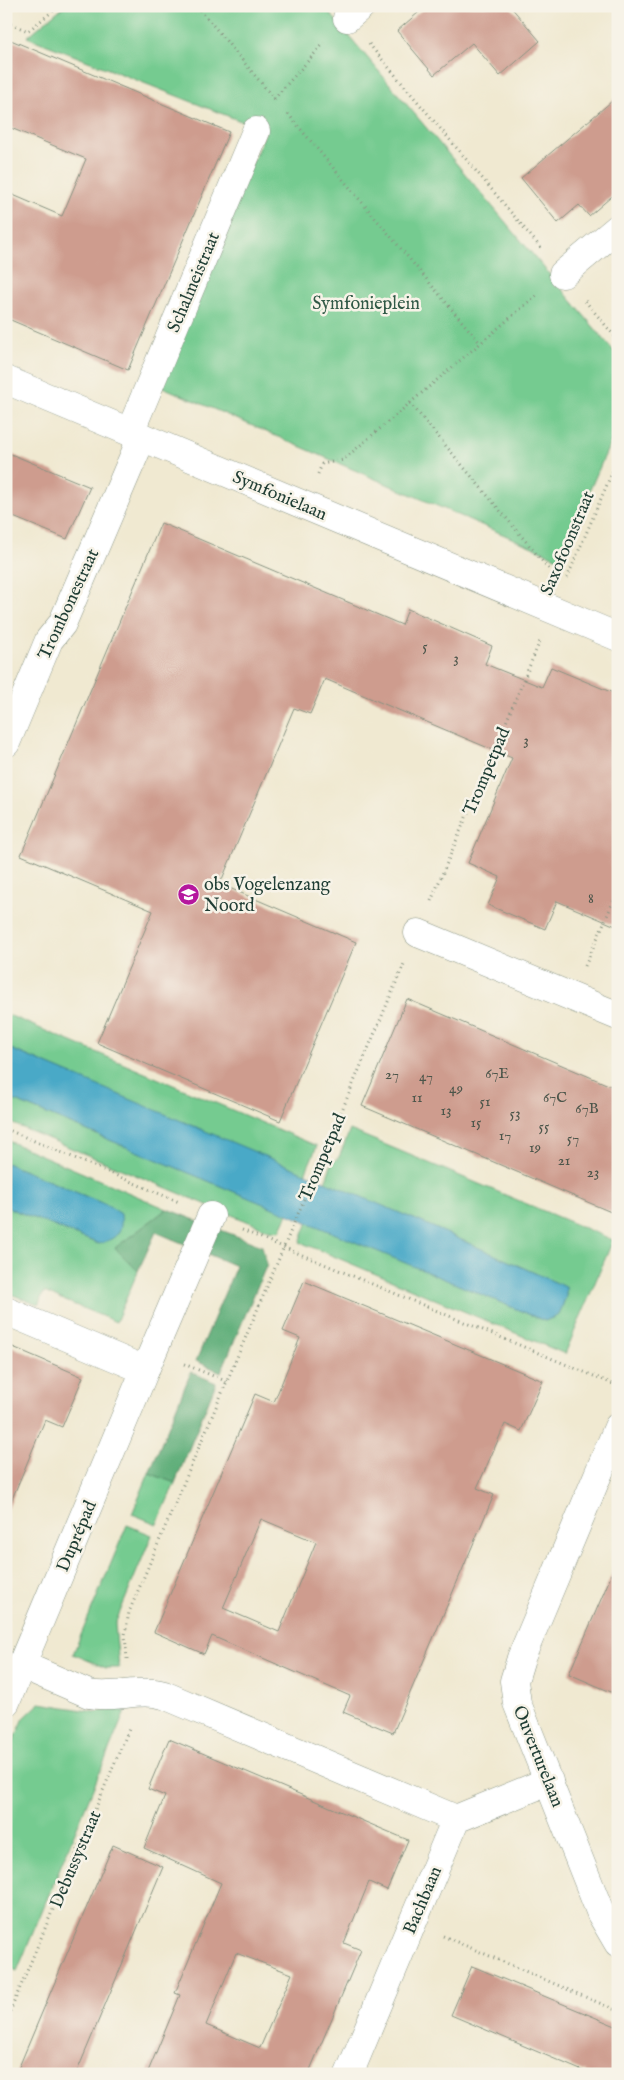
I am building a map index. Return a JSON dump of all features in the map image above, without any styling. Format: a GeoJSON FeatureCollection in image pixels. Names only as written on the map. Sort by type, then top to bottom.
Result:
{"type":"FeatureCollection","features":[{"type":"Feature","properties":{"kind":"street","name":"Schalmeistraat"},"geometry":{"type":"LineString","coordinates":[[136,434],[256,132]]}},
{"type":"Feature","properties":{"kind":"street"},"geometry":{"type":"LineString","coordinates":[[563,274],[618,228]]}},
{"type":"Feature","properties":{"kind":"street","name":"Symfonielaan"},"geometry":{"type":"LineString","coordinates":[[6,380],[305,505],[559,598],[618,637]]}},
{"type":"Feature","properties":{"kind":"street","name":"Trombonestraat"},"geometry":{"type":"LineString","coordinates":[[6,743],[49,640],[62,624],[136,434]]}},
{"type":"Feature","properties":{"kind":"street"},"geometry":{"type":"LineString","coordinates":[[418,933],[618,1016]]}},
{"type":"Feature","properties":{"kind":"street","name":"Duprépad"},"geometry":{"type":"LineString","coordinates":[[6,1702],[211,1216]]}},
{"type":"Feature","properties":{"kind":"street"},"geometry":{"type":"LineString","coordinates":[[6,1311],[145,1370]]}},
{"type":"Feature","properties":{"kind":"street","name":"Ouverturelaan"},"geometry":{"type":"LineString","coordinates":[[618,1427],[521,1658],[514,1681],[517,1703],[601,1914],[618,1943]]}},
{"type":"Feature","properties":{"kind":"street"},"geometry":{"type":"LineString","coordinates":[[22,1665],[89,1694],[98,1696],[148,1692],[164,1695],[456,1819],[549,1780]]}},
{"type":"Feature","properties":{"kind":"street","name":"Bachbaan"},"geometry":{"type":"LineString","coordinates":[[349,2074],[456,1819]]}},
{"type":"Feature","properties":{"kind":"path"},"geometry":{"type":"LineString","coordinates":[[6,22],[28,31],[59,6]]}},
{"type":"Feature","properties":{"kind":"path"},"geometry":{"type":"LineString","coordinates":[[197,6],[281,106]]}},
{"type":"Feature","properties":{"kind":"path"},"geometry":{"type":"LineString","coordinates":[[256,132],[274,98],[354,12],[618,340]]}},
{"type":"Feature","properties":{"kind":"path"},"geometry":{"type":"LineString","coordinates":[[287,113],[480,343]]}},
{"type":"Feature","properties":{"kind":"path"},"geometry":{"type":"LineString","coordinates":[[305,505],[322,464],[343,460],[563,274]]}},
{"type":"Feature","properties":{"kind":"path"},"geometry":{"type":"LineString","coordinates":[[410,403],[559,598]]}},
{"type":"Feature","properties":{"kind":"path","name":"Saxofoonstraat"},"geometry":{"type":"LineString","coordinates":[[559,598],[618,459]]}},
{"type":"Feature","properties":{"kind":"path","name":"Trompetpad"},"geometry":{"type":"LineString","coordinates":[[131,1694],[125,1635],[129,1612],[559,598]]}},
{"type":"Feature","properties":{"kind":"path"},"geometry":{"type":"LineString","coordinates":[[572,997],[618,891]]}},
{"type":"Feature","properties":{"kind":"path"},"geometry":{"type":"LineString","coordinates":[[6,1129],[283,1248],[618,1386]]}},
{"type":"Feature","properties":{"kind":"path","name":"Debussystraat"},"geometry":{"type":"LineString","coordinates":[[6,2021],[129,1729],[133,1711],[131,1694]]}},
{"type":"Feature","properties":{"kind":"path"},"geometry":{"type":"LineString","coordinates":[[413,1923],[618,2011]]}},
{"type":"Feature","properties":{"kind":"green space","name":"Symfonieplein"},"geometry":{"type":"Polygon","coordinates":[[[64,6],[324,6],[618,356],[618,425],[560,559],[158,385],[266,131],[27,37],[64,6]]]}},
{"type":"Feature","properties":{"kind":"green space"},"geometry":{"type":"Polygon","coordinates":[[[6,1014],[317,1146],[305,1174],[6,1047],[6,1014]]]}},
{"type":"Feature","properties":{"kind":"green space"},"geometry":{"type":"Polygon","coordinates":[[[6,1097],[288,1214],[280,1231],[269,1230],[217,1209],[6,1121],[6,1097]]]}},
{"type":"Feature","properties":{"kind":"green space"},"geometry":{"type":"Polygon","coordinates":[[[350,1130],[613,1240],[565,1354],[300,1242],[308,1222],[545,1321],[559,1315],[566,1296],[566,1287],[426,1224],[325,1182],[332,1163],[339,1157],[350,1130]]]}},
{"type":"Feature","properties":{"kind":"green space"},"geometry":{"type":"Polygon","coordinates":[[[6,1140],[167,1209],[115,1248],[138,1271],[116,1322],[44,1292],[38,1305],[6,1292],[6,1207],[99,1244],[109,1206],[6,1163],[6,1140]]]}},
{"type":"Feature","properties":{"kind":"green space"},"geometry":{"type":"Polygon","coordinates":[[[167,1209],[262,1246],[267,1264],[221,1372],[196,1361],[236,1266],[156,1232],[138,1271],[115,1248],[167,1209]]]}},
{"type":"Feature","properties":{"kind":"green space"},"geometry":{"type":"Polygon","coordinates":[[[191,1372],[216,1383],[175,1483],[149,1473],[191,1372]]]}},
{"type":"Feature","properties":{"kind":"green space"},"geometry":{"type":"Polygon","coordinates":[[[149,1473],[175,1483],[157,1524],[132,1514],[149,1473]]]}},
{"type":"Feature","properties":{"kind":"green space"},"geometry":{"type":"Polygon","coordinates":[[[127,1525],[152,1535],[115,1624],[119,1668],[106,1668],[73,1654],[127,1525]]]}},
{"type":"Feature","properties":{"kind":"green space"},"geometry":{"type":"Polygon","coordinates":[[[40,1703],[95,1712],[127,1707],[17,1971],[6,1966],[6,1758],[24,1718],[40,1703]]]}},
{"type":"Feature","properties":{"kind":"water"},"geometry":{"type":"Polygon","coordinates":[[[6,1047],[426,1224],[566,1287],[566,1296],[559,1315],[545,1321],[6,1097],[6,1047]]]}},
{"type":"Feature","properties":{"kind":"water"},"geometry":{"type":"Polygon","coordinates":[[[6,1163],[109,1206],[121,1214],[119,1231],[110,1240],[99,1244],[6,1207],[6,1163]]]}},
{"type":"Feature","properties":{"kind":"building"},"geometry":{"type":"Polygon","coordinates":[[[426,6],[510,6],[540,41],[500,76],[472,43],[434,75],[397,31],[426,6]]]}},
{"type":"Feature","properties":{"kind":"building"},"geometry":{"type":"Polygon","coordinates":[[[6,38],[229,132],[128,370],[6,318],[6,192],[62,216],[86,159],[6,126],[6,38]]]}},
{"type":"Feature","properties":{"kind":"building"},"geometry":{"type":"Polygon","coordinates":[[[618,96],[618,191],[589,216],[579,205],[558,223],[521,178],[618,96]]]}},
{"type":"Feature","properties":{"kind":"building"},"geometry":{"type":"Polygon","coordinates":[[[6,452],[90,487],[67,539],[6,514],[6,452]]]}},
{"type":"Feature","properties":{"kind":"building"},"geometry":{"type":"Polygon","coordinates":[[[161,523],[402,625],[408,609],[492,646],[485,664],[542,687],[551,667],[618,695],[618,927],[557,901],[545,929],[488,905],[500,877],[468,863],[512,758],[325,679],[310,714],[294,708],[220,884],[356,942],[280,1121],[97,1043],[153,911],[21,855],[161,523]]]}},
{"type":"Feature","properties":{"kind":"building"},"geometry":{"type":"Polygon","coordinates":[[[407,999],[618,1089],[618,1215],[362,1106],[407,999]]]}},
{"type":"Feature","properties":{"kind":"building"},"geometry":{"type":"Polygon","coordinates":[[[304,1281],[543,1381],[521,1431],[505,1424],[477,1488],[494,1495],[393,1733],[343,1712],[350,1696],[212,1636],[204,1654],[154,1632],[255,1394],[274,1402],[300,1338],[283,1331],[304,1281]],[[261,1519],[223,1608],[279,1632],[316,1542],[261,1519]]]}},
{"type":"Feature","properties":{"kind":"building"},"geometry":{"type":"Polygon","coordinates":[[[6,1344],[83,1377],[62,1427],[45,1420],[7,1511],[6,1344]]]}},
{"type":"Feature","properties":{"kind":"building"},"geometry":{"type":"Polygon","coordinates":[[[618,1562],[618,1695],[569,1674],[618,1562]]]}},
{"type":"Feature","properties":{"kind":"building"},"geometry":{"type":"Polygon","coordinates":[[[169,1739],[408,1840],[387,1890],[369,1882],[344,1943],[361,1950],[310,2070],[319,2074],[147,2074],[180,1995],[175,1993],[221,1883],[144,1848],[165,1796],[148,1789],[169,1739]],[[236,1953],[206,2025],[260,2048],[292,1974],[236,1953]]]}},
{"type":"Feature","properties":{"kind":"building"},"geometry":{"type":"Polygon","coordinates":[[[113,1845],[163,1867],[76,2074],[16,2074],[113,1845]]]}},
{"type":"Feature","properties":{"kind":"building"},"geometry":{"type":"Polygon","coordinates":[[[472,1966],[618,2027],[618,2074],[590,2074],[451,2015],[472,1966]]]}},
{"type":"Feature","properties":{"kind":"place","name":"obs Vogelenzang Noord"},"geometry":{"type":"Point","coordinates":[188,894]}}]}
